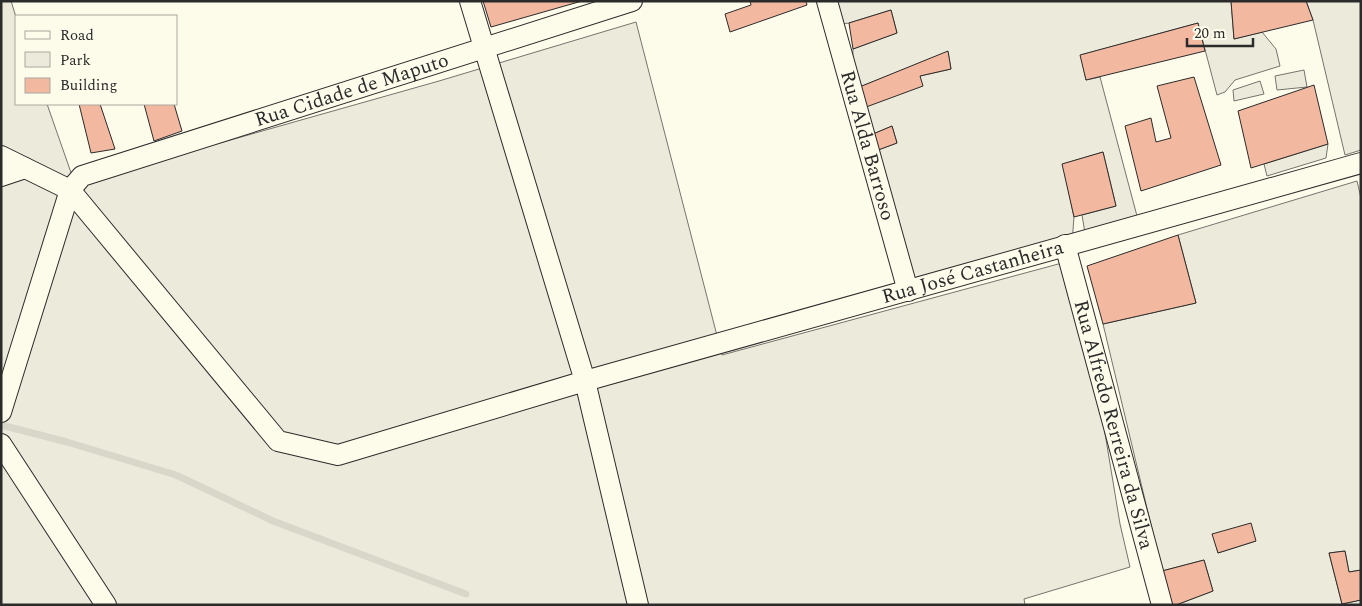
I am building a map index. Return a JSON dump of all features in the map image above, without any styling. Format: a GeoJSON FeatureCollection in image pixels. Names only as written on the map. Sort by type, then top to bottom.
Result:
{"type":"FeatureCollection","features":[{"type":"Feature","properties":{"kind":"street"},"geometry":{"type":"LineString","coordinates":[[470,1],[482,47],[585,381],[638,605]]}},
{"type":"Feature","properties":{"kind":"street","name":"Rua Cidade de Maputo"},"geometry":{"type":"LineString","coordinates":[[72,187],[82,176],[482,47],[632,1]]}},
{"type":"Feature","properties":{"kind":"street","name":"Rua Alda Barroso"},"geometry":{"type":"LineString","coordinates":[[827,1],[908,290]]}},
{"type":"Feature","properties":{"kind":"street"},"geometry":{"type":"LineString","coordinates":[[1,156],[72,187],[2,411]]}},
{"type":"Feature","properties":{"kind":"street","name":"Rua José Castanheira"},"geometry":{"type":"LineString","coordinates":[[72,187],[278,441],[338,455],[585,381],[1361,163]]}},
{"type":"Feature","properties":{"kind":"street"},"geometry":{"type":"LineString","coordinates":[[1,176],[25,168]]}},
{"type":"Feature","properties":{"kind":"street","name":"Rua Alfredo Rerreira da Silva"},"geometry":{"type":"LineString","coordinates":[[1065,245],[1162,605]]}},
{"type":"Feature","properties":{"kind":"street"},"geometry":{"type":"LineString","coordinates":[[1,444],[106,605]]}},
{"type":"Feature","properties":{"kind":"green space"},"geometry":{"type":"Polygon","coordinates":[[[1,1],[11,1],[15,15],[15,105],[47,105],[75,184],[439,81],[636,22],[722,355],[1062,263],[1096,379],[1120,524],[1130,567],[1024,599],[1025,605],[1,605],[1,1]]]}},
{"type":"Feature","properties":{"kind":"green space"},"geometry":{"type":"Polygon","coordinates":[[[830,1],[1231,1],[1234,39],[1262,32],[1276,49],[1280,66],[1235,80],[1225,92],[1217,95],[1198,23],[1081,55],[1086,80],[1100,77],[1137,216],[1086,239],[1082,215],[1116,206],[1103,152],[1063,164],[1074,217],[1072,243],[908,291],[870,153],[897,143],[892,126],[866,137],[858,110],[920,76],[951,69],[948,52],[852,90],[853,49],[897,33],[891,10],[849,23],[834,25],[830,1]]]}},
{"type":"Feature","properties":{"kind":"green space"},"geometry":{"type":"Polygon","coordinates":[[[1306,1],[1361,1],[1361,150],[1345,155],[1313,20],[1306,1]]]}},
{"type":"Feature","properties":{"kind":"green space"},"geometry":{"type":"Polygon","coordinates":[[[1304,70],[1307,87],[1277,90],[1275,76],[1304,70]]]}},
{"type":"Feature","properties":{"kind":"green space"},"geometry":{"type":"Polygon","coordinates":[[[1260,81],[1264,94],[1234,101],[1233,90],[1260,81]]]}},
{"type":"Feature","properties":{"kind":"green space"},"geometry":{"type":"Polygon","coordinates":[[[1328,144],[1326,158],[1267,176],[1264,164],[1328,144]]]}},
{"type":"Feature","properties":{"kind":"green space"},"geometry":{"type":"Polygon","coordinates":[[[1357,181],[1361,198],[1361,570],[1349,572],[1345,551],[1329,553],[1342,604],[1361,600],[1361,605],[1176,605],[1213,591],[1204,560],[1162,571],[1103,324],[1196,303],[1178,235],[1357,181]],[[1213,534],[1218,553],[1256,541],[1213,534]]]}},
{"type":"Feature","properties":{"kind":"building"},"geometry":{"type":"Polygon","coordinates":[[[483,1],[582,1],[491,27],[483,1]]]}},
{"type":"Feature","properties":{"kind":"building"},"geometry":{"type":"Polygon","coordinates":[[[750,1],[806,1],[807,5],[730,32],[725,14],[751,5],[750,1]]]}},
{"type":"Feature","properties":{"kind":"building"},"geometry":{"type":"Polygon","coordinates":[[[1231,1],[1306,1],[1313,20],[1234,39],[1231,1]]]}},
{"type":"Feature","properties":{"kind":"building"},"geometry":{"type":"Polygon","coordinates":[[[891,10],[897,33],[853,49],[849,23],[891,10]]]}},
{"type":"Feature","properties":{"kind":"building"},"geometry":{"type":"Polygon","coordinates":[[[1198,23],[1205,51],[1086,80],[1080,55],[1198,23]]]}},
{"type":"Feature","properties":{"kind":"building"},"geometry":{"type":"Polygon","coordinates":[[[948,51],[951,69],[920,76],[923,86],[858,110],[852,90],[948,51]]]}},
{"type":"Feature","properties":{"kind":"building"},"geometry":{"type":"Polygon","coordinates":[[[1194,77],[1221,165],[1141,191],[1125,126],[1151,118],[1156,142],[1171,138],[1157,86],[1194,77]]]}},
{"type":"Feature","properties":{"kind":"building"},"geometry":{"type":"Polygon","coordinates":[[[1314,85],[1328,144],[1251,168],[1238,111],[1314,85]]]}},
{"type":"Feature","properties":{"kind":"building"},"geometry":{"type":"Polygon","coordinates":[[[79,105],[100,105],[115,149],[91,153],[79,105]]]}},
{"type":"Feature","properties":{"kind":"building"},"geometry":{"type":"Polygon","coordinates":[[[144,105],[174,105],[182,131],[154,141],[144,105]]]}},
{"type":"Feature","properties":{"kind":"building"},"geometry":{"type":"Polygon","coordinates":[[[892,126],[897,143],[870,153],[866,137],[892,126]]]}},
{"type":"Feature","properties":{"kind":"building"},"geometry":{"type":"Polygon","coordinates":[[[1103,152],[1116,206],[1074,217],[1062,164],[1103,152]]]}},
{"type":"Feature","properties":{"kind":"building"},"geometry":{"type":"Polygon","coordinates":[[[1178,235],[1196,303],[1103,324],[1087,266],[1178,235]]]}},
{"type":"Feature","properties":{"kind":"building"},"geometry":{"type":"Polygon","coordinates":[[[1251,523],[1256,541],[1218,553],[1212,534],[1251,523]]]}},
{"type":"Feature","properties":{"kind":"building"},"geometry":{"type":"Polygon","coordinates":[[[1345,551],[1349,572],[1361,570],[1361,600],[1342,604],[1329,553],[1345,551]]]}},
{"type":"Feature","properties":{"kind":"building"},"geometry":{"type":"Polygon","coordinates":[[[1204,560],[1213,591],[1172,605],[1162,571],[1204,560]]]}},
{"type":"Feature","properties":{"kind":"waterway"},"geometry":{"type":"LineString","coordinates":[[1,425],[67,442],[176,475],[273,521],[466,594]]}}]}
